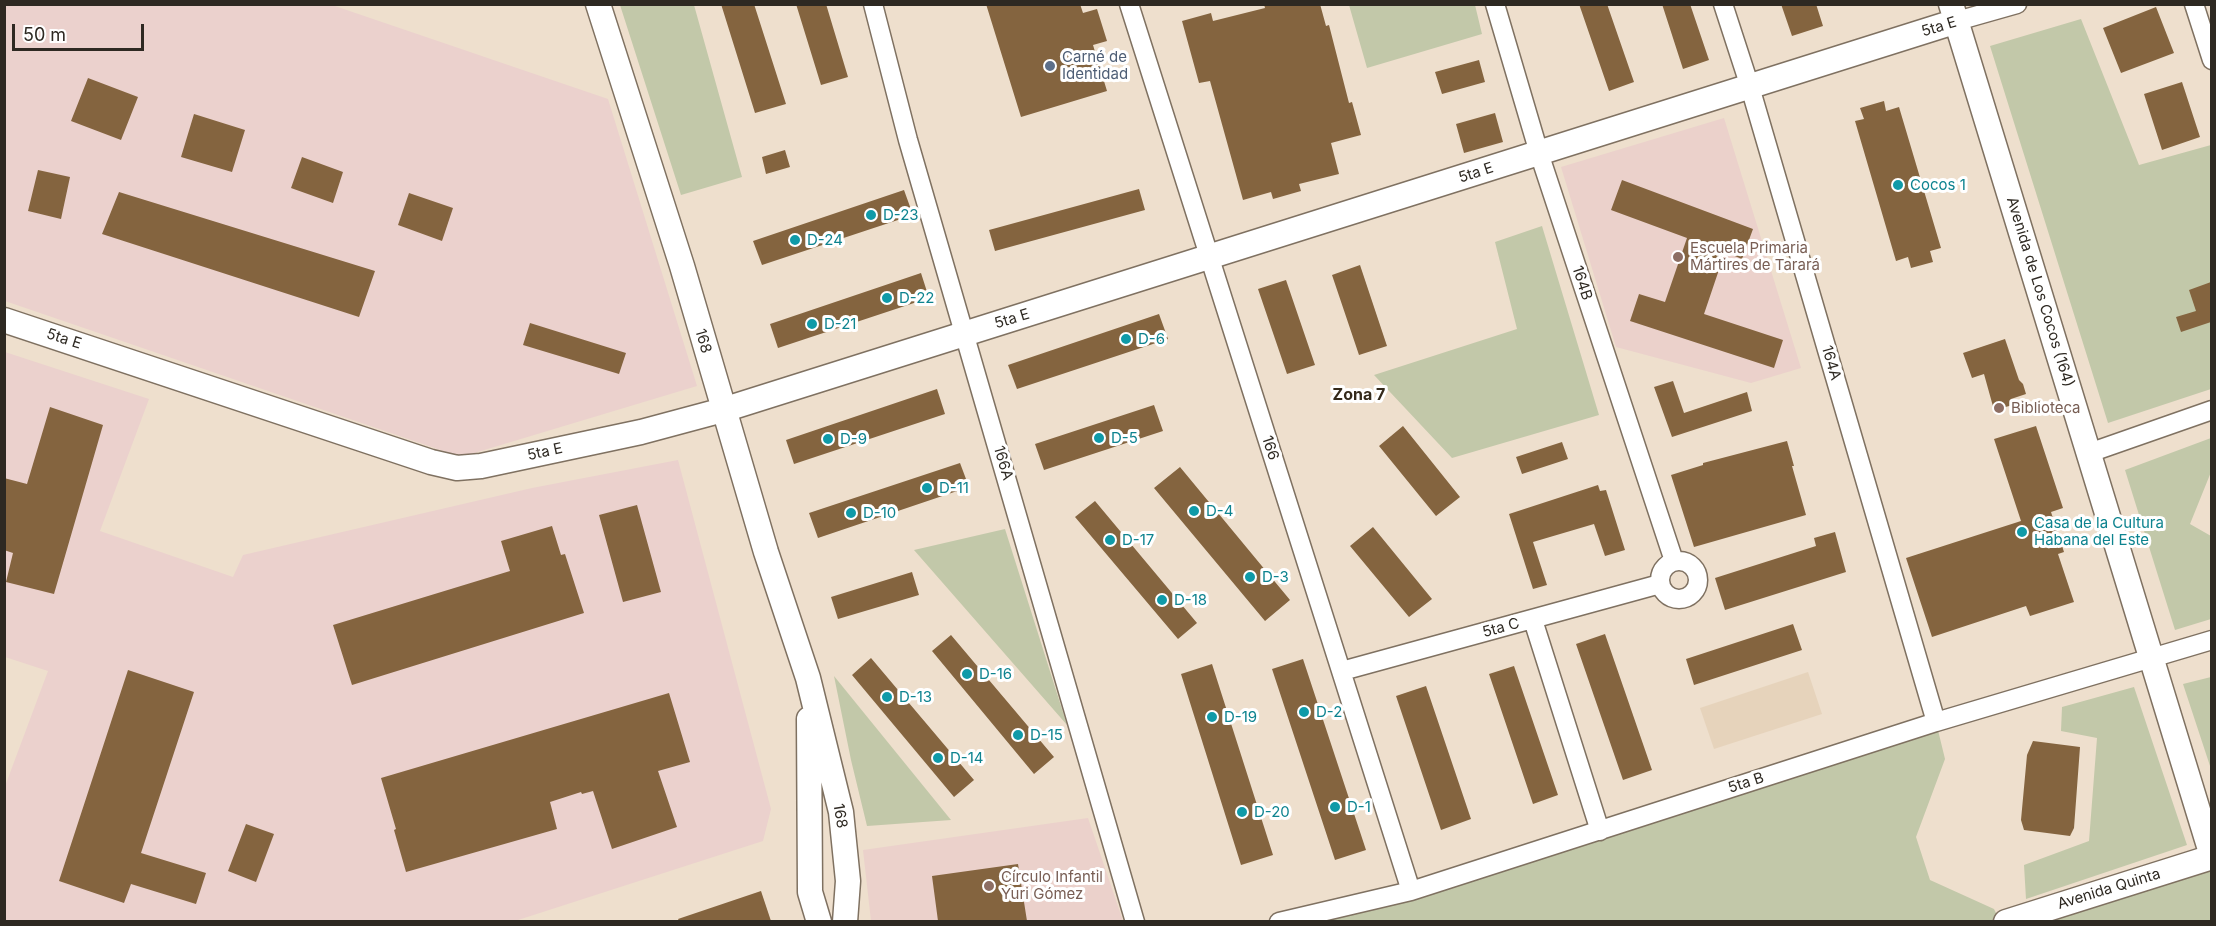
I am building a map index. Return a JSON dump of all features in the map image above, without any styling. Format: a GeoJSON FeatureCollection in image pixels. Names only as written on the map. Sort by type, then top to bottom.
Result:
{"type":"FeatureCollection","features":[{"type":"Feature","properties":{"kind":"street","name":"168"},"geometry":{"type":"LineString","coordinates":[[598,4],[682,266],[766,552],[808,678],[841,812],[848,881],[845,921]]}},
{"type":"Feature","properties":{"kind":"street","name":"166A"},"geometry":{"type":"LineString","coordinates":[[873,4],[908,140],[1135,921]]}},
{"type":"Feature","properties":{"kind":"street","name":"166"},"geometry":{"type":"LineString","coordinates":[[1129,4],[1411,891]]}},
{"type":"Feature","properties":{"kind":"street","name":"164B"},"geometry":{"type":"LineString","coordinates":[[1495,4],[1539,153],[1674,561]]}},
{"type":"Feature","properties":{"kind":"street","name":"164A"},"geometry":{"type":"LineString","coordinates":[[1723,4],[1750,87],[1936,722]]}},
{"type":"Feature","properties":{"kind":"street","name":"5ta E"},"geometry":{"type":"LineString","coordinates":[[4,320],[431,462],[457,468],[481,466],[641,432],[723,410],[1750,87],[1954,13],[2016,4]]}},
{"type":"Feature","properties":{"kind":"street"},"geometry":{"type":"LineString","coordinates":[[2194,4],[2211,60]]}},
{"type":"Feature","properties":{"kind":"street","name":"Avenida de Los Cocos (164)"},"geometry":{"type":"LineString","coordinates":[[1954,13],[2211,856]]}},
{"type":"Feature","properties":{"kind":"street"},"geometry":{"type":"LineString","coordinates":[[2089,453],[2211,410]]}},
{"type":"Feature","properties":{"kind":"street"},"geometry":{"type":"LineString","coordinates":[[1681,560],[1694,567],[1698,574],[1697,588],[1688,597],[1675,599],[1664,592],[1660,584],[1660,574],[1663,568],[1674,561],[1681,560]]}},
{"type":"Feature","properties":{"kind":"street","name":"5ta C"},"geometry":{"type":"LineString","coordinates":[[1342,671],[1660,584]]}},
{"type":"Feature","properties":{"kind":"street"},"geometry":{"type":"LineString","coordinates":[[1533,620],[1600,831]]}},
{"type":"Feature","properties":{"kind":"street","name":"5ta B"},"geometry":{"type":"LineString","coordinates":[[1279,921],[1411,891],[1936,722],[2211,640]]}},
{"type":"Feature","properties":{"kind":"street","name":"168"},"geometry":{"type":"LineString","coordinates":[[808,678],[810,892],[819,921]]}},
{"type":"Feature","properties":{"kind":"street","name":"Avenida Quinta"},"geometry":{"type":"LineString","coordinates":[[2006,921],[2211,856]]}},
{"type":"Feature","properties":{"kind":"shaded area"},"geometry":{"type":"Polygon","coordinates":[[[4,5],[332,5],[608,99],[697,386],[461,457],[5,301],[4,5]]]}},
{"type":"Feature","properties":{"kind":"shaded area","name":"Escuela Primaria Mártires de Tarará"},"geometry":{"type":"Polygon","coordinates":[[[1724,118],[1801,368],[1751,383],[1616,347],[1561,167],[1724,118]]]}},
{"type":"Feature","properties":{"kind":"shaded area"},"geometry":{"type":"Polygon","coordinates":[[[5,352],[149,399],[100,531],[233,577],[243,555],[532,488],[678,460],[771,809],[763,841],[515,921],[5,922],[4,789],[48,671],[5,657],[5,352]]]}},
{"type":"Feature","properties":{"kind":"shaded area"},"geometry":{"type":"Polygon","coordinates":[[[1808,672],[1822,714],[1714,749],[1700,708],[1808,672]]]}},
{"type":"Feature","properties":{"kind":"shaded area","name":"Círculo Infantil Yuri Gómez"},"geometry":{"type":"Polygon","coordinates":[[[1088,818],[1123,921],[871,921],[863,850],[1088,818]]]}},
{"type":"Feature","properties":{"kind":"green space"},"geometry":{"type":"Polygon","coordinates":[[[620,5],[694,5],[742,177],[681,195],[620,5]]]}},
{"type":"Feature","properties":{"kind":"green space"},"geometry":{"type":"Polygon","coordinates":[[[1349,5],[1475,5],[1482,34],[1367,68],[1349,5]]]}},
{"type":"Feature","properties":{"kind":"green space"},"geometry":{"type":"Polygon","coordinates":[[[2081,19],[2139,165],[2211,145],[2211,389],[2108,423],[1990,46],[2081,19]]]}},
{"type":"Feature","properties":{"kind":"green space"},"geometry":{"type":"Polygon","coordinates":[[[1542,226],[1599,415],[1452,458],[1374,375],[1517,329],[1495,242],[1542,226]]]}},
{"type":"Feature","properties":{"kind":"green space"},"geometry":{"type":"Polygon","coordinates":[[[2211,438],[2211,472],[2190,524],[2211,536],[2211,619],[2175,630],[2125,470],[2211,438]]]}},
{"type":"Feature","properties":{"kind":"green space"},"geometry":{"type":"Polygon","coordinates":[[[1005,529],[1067,725],[914,550],[1005,529]]]}},
{"type":"Feature","properties":{"kind":"green space"},"geometry":{"type":"Polygon","coordinates":[[[834,676],[951,820],[867,826],[834,676]]]}},
{"type":"Feature","properties":{"kind":"green space"},"geometry":{"type":"Polygon","coordinates":[[[2212,677],[2211,769],[2183,684],[2212,677]]]}},
{"type":"Feature","properties":{"kind":"green space"},"geometry":{"type":"Polygon","coordinates":[[[2134,687],[2187,845],[2026,899],[2024,865],[2089,841],[2097,738],[2061,731],[2062,707],[2134,687]]]}},
{"type":"Feature","properties":{"kind":"green space"},"geometry":{"type":"Polygon","coordinates":[[[1936,722],[1945,759],[1916,837],[1930,880],[1994,909],[2000,921],[1279,922],[1936,722]]]}},
{"type":"Feature","properties":{"kind":"green space"},"geometry":{"type":"Polygon","coordinates":[[[2211,857],[2211,921],[2006,922],[2211,857]]]}},
{"type":"Feature","properties":{"kind":"building"},"geometry":{"type":"Polygon","coordinates":[[[721,4],[754,4],[786,104],[755,113],[721,4]]]}},
{"type":"Feature","properties":{"kind":"building"},"geometry":{"type":"Polygon","coordinates":[[[796,4],[826,4],[848,77],[821,85],[796,4]]]}},
{"type":"Feature","properties":{"kind":"building"},"geometry":{"type":"Polygon","coordinates":[[[986,4],[1080,4],[1083,13],[1097,9],[1107,41],[1093,45],[1107,91],[1021,117],[986,4]]]}},
{"type":"Feature","properties":{"kind":"building"},"geometry":{"type":"Polygon","coordinates":[[[1264,4],[1320,4],[1326,26],[1329,25],[1349,103],[1352,102],[1361,135],[1331,143],[1339,174],[1299,184],[1301,191],[1273,199],[1271,192],[1243,200],[1210,81],[1199,83],[1182,21],[1211,13],[1213,21],[1265,8],[1264,4]]]}},
{"type":"Feature","properties":{"kind":"building"},"geometry":{"type":"Polygon","coordinates":[[[1579,4],[1607,4],[1634,82],[1609,91],[1579,4]]]}},
{"type":"Feature","properties":{"kind":"building"},"geometry":{"type":"Polygon","coordinates":[[[1662,4],[1690,4],[1709,60],[1683,69],[1662,4]]]}},
{"type":"Feature","properties":{"kind":"building"},"geometry":{"type":"Polygon","coordinates":[[[1781,4],[1816,4],[1823,26],[1792,36],[1781,4]]]}},
{"type":"Feature","properties":{"kind":"building"},"geometry":{"type":"Polygon","coordinates":[[[2156,7],[2174,53],[2121,73],[2103,28],[2156,7]]]}},
{"type":"Feature","properties":{"kind":"building"},"geometry":{"type":"Polygon","coordinates":[[[1479,60],[1485,82],[1442,94],[1435,72],[1479,60]]]}},
{"type":"Feature","properties":{"kind":"building"},"geometry":{"type":"Polygon","coordinates":[[[88,78],[138,97],[121,140],[71,121],[88,78]]]}},
{"type":"Feature","properties":{"kind":"building"},"geometry":{"type":"Polygon","coordinates":[[[2182,82],[2200,137],[2162,150],[2144,94],[2182,82]]]}},
{"type":"Feature","properties":{"kind":"building","name":"Cocos 1"},"geometry":{"type":"Polygon","coordinates":[[[1884,101],[1886,111],[1899,107],[1941,248],[1930,251],[1933,262],[1911,268],[1908,257],[1896,261],[1855,121],[1864,119],[1860,108],[1884,101]]]}},
{"type":"Feature","properties":{"kind":"building"},"geometry":{"type":"Polygon","coordinates":[[[1495,113],[1503,142],[1464,153],[1456,124],[1495,113]]]}},
{"type":"Feature","properties":{"kind":"building"},"geometry":{"type":"Polygon","coordinates":[[[194,114],[245,130],[232,172],[181,157],[194,114]]]}},
{"type":"Feature","properties":{"kind":"building"},"geometry":{"type":"Polygon","coordinates":[[[785,150],[790,167],[766,174],[762,157],[785,150]]]}},
{"type":"Feature","properties":{"kind":"building"},"geometry":{"type":"Polygon","coordinates":[[[302,157],[343,172],[333,203],[291,188],[302,157]]]}},
{"type":"Feature","properties":{"kind":"building"},"geometry":{"type":"Polygon","coordinates":[[[38,170],[70,177],[61,219],[28,211],[38,170]]]}},
{"type":"Feature","properties":{"kind":"building"},"geometry":{"type":"Polygon","coordinates":[[[1622,180],[1753,229],[1742,259],[1725,252],[1704,314],[1783,340],[1774,368],[1630,321],[1639,294],[1665,302],[1687,238],[1611,210],[1622,180]]]}},
{"type":"Feature","properties":{"kind":"building"},"geometry":{"type":"Polygon","coordinates":[[[1139,189],[1145,210],[995,251],[989,230],[1139,189]]]}},
{"type":"Feature","properties":{"kind":"building"},"geometry":{"type":"Polygon","coordinates":[[[904,190],[913,215],[762,265],[753,241],[904,190]]]}},
{"type":"Feature","properties":{"kind":"building"},"geometry":{"type":"Polygon","coordinates":[[[119,192],[375,271],[359,317],[102,234],[119,192]]]}},
{"type":"Feature","properties":{"kind":"building"},"geometry":{"type":"Polygon","coordinates":[[[409,193],[453,208],[442,241],[398,225],[409,193]]]}},
{"type":"Feature","properties":{"kind":"building"},"geometry":{"type":"Polygon","coordinates":[[[1360,265],[1387,346],[1359,355],[1332,275],[1360,265]]]}},
{"type":"Feature","properties":{"kind":"building"},"geometry":{"type":"Polygon","coordinates":[[[921,273],[929,298],[778,348],[770,324],[921,273]]]}},
{"type":"Feature","properties":{"kind":"building"},"geometry":{"type":"Polygon","coordinates":[[[1286,280],[1315,365],[1287,374],[1258,289],[1286,280]]]}},
{"type":"Feature","properties":{"kind":"building"},"geometry":{"type":"Polygon","coordinates":[[[2211,282],[2211,322],[2181,332],[2176,317],[2196,311],[2189,290],[2211,282]]]}},
{"type":"Feature","properties":{"kind":"building"},"geometry":{"type":"Polygon","coordinates":[[[1159,314],[1168,339],[1017,389],[1008,365],[1159,314]]]}},
{"type":"Feature","properties":{"kind":"building"},"geometry":{"type":"Polygon","coordinates":[[[530,323],[626,353],[619,374],[523,345],[530,323]]]}},
{"type":"Feature","properties":{"kind":"building"},"geometry":{"type":"Polygon","coordinates":[[[2005,339],[2026,394],[2011,399],[2013,405],[1994,410],[1984,374],[1972,378],[1963,353],[2005,339]]]}},
{"type":"Feature","properties":{"kind":"building"},"geometry":{"type":"Polygon","coordinates":[[[1673,381],[1684,413],[1747,392],[1752,411],[1672,437],[1654,387],[1673,381]]]}},
{"type":"Feature","properties":{"kind":"building"},"geometry":{"type":"Polygon","coordinates":[[[937,389],[945,414],[794,464],[786,440],[937,389]]]}},
{"type":"Feature","properties":{"kind":"building","name":"D-5"},"geometry":{"type":"Polygon","coordinates":[[[1154,405],[1163,431],[1044,470],[1035,444],[1154,405]]]}},
{"type":"Feature","properties":{"kind":"building"},"geometry":{"type":"Polygon","coordinates":[[[50,407],[103,425],[54,594],[6,582],[13,553],[4,550],[4,478],[27,484],[50,407]]]}},
{"type":"Feature","properties":{"kind":"building"},"geometry":{"type":"Polygon","coordinates":[[[1403,426],[1460,497],[1436,516],[1379,446],[1403,426]]]}},
{"type":"Feature","properties":{"kind":"building","name":"Casa de la Cultura Habana del Este"},"geometry":{"type":"Polygon","coordinates":[[[2036,426],[2063,508],[2051,512],[2064,552],[2058,554],[2074,602],[2030,616],[2026,606],[1932,637],[1906,558],[2021,521],[1994,439],[2036,426]]]}},
{"type":"Feature","properties":{"kind":"building"},"geometry":{"type":"Polygon","coordinates":[[[1787,441],[1806,515],[1694,547],[1671,475],[1703,465],[1703,463],[1787,441]]]}},
{"type":"Feature","properties":{"kind":"building"},"geometry":{"type":"Polygon","coordinates":[[[1562,442],[1568,459],[1522,474],[1516,457],[1562,442]]]}},
{"type":"Feature","properties":{"kind":"building"},"geometry":{"type":"Polygon","coordinates":[[[960,463],[969,487],[818,538],[809,513],[960,463]]]}},
{"type":"Feature","properties":{"kind":"building"},"geometry":{"type":"Polygon","coordinates":[[[1180,467],[1290,600],[1265,621],[1154,488],[1180,467]]]}},
{"type":"Feature","properties":{"kind":"building"},"geometry":{"type":"Polygon","coordinates":[[[1598,485],[1600,491],[1606,490],[1625,550],[1605,556],[1594,524],[1533,542],[1547,585],[1533,589],[1509,514],[1598,485]]]}},
{"type":"Feature","properties":{"kind":"building"},"geometry":{"type":"Polygon","coordinates":[[[1095,501],[1197,623],[1178,639],[1075,517],[1095,501]]]}},
{"type":"Feature","properties":{"kind":"building"},"geometry":{"type":"Polygon","coordinates":[[[637,505],[661,592],[623,602],[599,515],[637,505]]]}},
{"type":"Feature","properties":{"kind":"building"},"geometry":{"type":"Polygon","coordinates":[[[552,526],[561,555],[565,554],[584,613],[352,685],[333,625],[510,571],[501,541],[552,526]]]}},
{"type":"Feature","properties":{"kind":"building"},"geometry":{"type":"Polygon","coordinates":[[[1373,527],[1432,599],[1409,617],[1350,546],[1373,527]]]}},
{"type":"Feature","properties":{"kind":"building"},"geometry":{"type":"Polygon","coordinates":[[[1835,532],[1846,572],[1725,610],[1715,578],[1816,546],[1814,538],[1835,532]]]}},
{"type":"Feature","properties":{"kind":"building"},"geometry":{"type":"Polygon","coordinates":[[[912,572],[919,595],[838,619],[831,597],[912,572]]]}},
{"type":"Feature","properties":{"kind":"building"},"geometry":{"type":"Polygon","coordinates":[[[1793,624],[1802,650],[1694,685],[1686,659],[1793,624]]]}},
{"type":"Feature","properties":{"kind":"building"},"geometry":{"type":"Polygon","coordinates":[[[1605,634],[1652,770],[1623,780],[1576,644],[1605,634]]]}},
{"type":"Feature","properties":{"kind":"building"},"geometry":{"type":"Polygon","coordinates":[[[951,635],[1054,757],[1034,774],[932,651],[951,635]]]}},
{"type":"Feature","properties":{"kind":"building"},"geometry":{"type":"Polygon","coordinates":[[[871,658],[974,780],[954,797],[852,675],[871,658]]]}},
{"type":"Feature","properties":{"kind":"building"},"geometry":{"type":"Polygon","coordinates":[[[1303,659],[1366,850],[1335,860],[1272,669],[1303,659]]]}},
{"type":"Feature","properties":{"kind":"building"},"geometry":{"type":"Polygon","coordinates":[[[1212,664],[1273,855],[1241,865],[1181,674],[1212,664]]]}},
{"type":"Feature","properties":{"kind":"building"},"geometry":{"type":"Polygon","coordinates":[[[1514,666],[1558,795],[1533,804],[1489,674],[1514,666]]]}},
{"type":"Feature","properties":{"kind":"building"},"geometry":{"type":"Polygon","coordinates":[[[128,670],[194,692],[141,853],[206,873],[196,904],[131,884],[124,903],[59,881],[128,670]]]}},
{"type":"Feature","properties":{"kind":"building"},"geometry":{"type":"Polygon","coordinates":[[[1426,686],[1471,819],[1441,830],[1396,696],[1426,686]]]}},
{"type":"Feature","properties":{"kind":"building"},"geometry":{"type":"Polygon","coordinates":[[[669,693],[690,762],[658,771],[677,827],[612,849],[593,791],[582,794],[581,792],[550,802],[557,829],[406,872],[381,778],[669,693]]]}},
{"type":"Feature","properties":{"kind":"building"},"geometry":{"type":"Polygon","coordinates":[[[2033,741],[2080,747],[2074,828],[2070,836],[2024,830],[2021,820],[2027,755],[2033,741]]]}},
{"type":"Feature","properties":{"kind":"building"},"geometry":{"type":"Polygon","coordinates":[[[246,824],[274,834],[256,882],[228,871],[246,824]]]}},
{"type":"Feature","properties":{"kind":"building"},"geometry":{"type":"Polygon","coordinates":[[[1018,864],[1027,921],[938,921],[932,876],[1018,864]]]}},
{"type":"Feature","properties":{"kind":"building"},"geometry":{"type":"Polygon","coordinates":[[[761,891],[771,921],[679,921],[678,919],[761,891]]]}},
{"type":"Feature","properties":{"kind":"place","name":"Carné de Identidad"},"geometry":{"type":"Point","coordinates":[1050,66]}},
{"type":"Feature","properties":{"kind":"place","name":"Cocos 1"},"geometry":{"type":"Point","coordinates":[1898,185]}},
{"type":"Feature","properties":{"kind":"place","name":"D-23"},"geometry":{"type":"Point","coordinates":[871,215]}},
{"type":"Feature","properties":{"kind":"place","name":"D-24"},"geometry":{"type":"Point","coordinates":[795,240]}},
{"type":"Feature","properties":{"kind":"place","name":"Escuela Primaria Mártires de Tarará"},"geometry":{"type":"Point","coordinates":[1678,257]}},
{"type":"Feature","properties":{"kind":"place","name":"D-22"},"geometry":{"type":"Point","coordinates":[887,298]}},
{"type":"Feature","properties":{"kind":"place","name":"D-21"},"geometry":{"type":"Point","coordinates":[812,324]}},
{"type":"Feature","properties":{"kind":"place","name":"D-6"},"geometry":{"type":"Point","coordinates":[1126,339]}},
{"type":"Feature","properties":{"kind":"place","name":"Biblioteca"},"geometry":{"type":"Point","coordinates":[1999,408]}},
{"type":"Feature","properties":{"kind":"place","name":"D-5"},"geometry":{"type":"Point","coordinates":[1099,438]}},
{"type":"Feature","properties":{"kind":"place","name":"D-9"},"geometry":{"type":"Point","coordinates":[828,439]}},
{"type":"Feature","properties":{"kind":"place","name":"D-11"},"geometry":{"type":"Point","coordinates":[927,488]}},
{"type":"Feature","properties":{"kind":"place","name":"D-4"},"geometry":{"type":"Point","coordinates":[1194,511]}},
{"type":"Feature","properties":{"kind":"place","name":"D-10"},"geometry":{"type":"Point","coordinates":[851,513]}},
{"type":"Feature","properties":{"kind":"place","name":"Casa de la Cultura Habana del Este"},"geometry":{"type":"Point","coordinates":[2022,532]}},
{"type":"Feature","properties":{"kind":"place","name":"D-17"},"geometry":{"type":"Point","coordinates":[1110,540]}},
{"type":"Feature","properties":{"kind":"place","name":"D-3"},"geometry":{"type":"Point","coordinates":[1250,577]}},
{"type":"Feature","properties":{"kind":"place","name":"D-18"},"geometry":{"type":"Point","coordinates":[1162,600]}},
{"type":"Feature","properties":{"kind":"place","name":"D-16"},"geometry":{"type":"Point","coordinates":[967,674]}},
{"type":"Feature","properties":{"kind":"place","name":"D-13"},"geometry":{"type":"Point","coordinates":[887,697]}},
{"type":"Feature","properties":{"kind":"place","name":"D-2"},"geometry":{"type":"Point","coordinates":[1304,712]}},
{"type":"Feature","properties":{"kind":"place","name":"D-19"},"geometry":{"type":"Point","coordinates":[1212,717]}},
{"type":"Feature","properties":{"kind":"place","name":"D-15"},"geometry":{"type":"Point","coordinates":[1018,735]}},
{"type":"Feature","properties":{"kind":"place","name":"D-14"},"geometry":{"type":"Point","coordinates":[938,758]}},
{"type":"Feature","properties":{"kind":"place","name":"D-1"},"geometry":{"type":"Point","coordinates":[1335,807]}},
{"type":"Feature","properties":{"kind":"place","name":"D-20"},"geometry":{"type":"Point","coordinates":[1242,812]}},
{"type":"Feature","properties":{"kind":"place","name":"Círculo Infantil Yuri Gómez"},"geometry":{"type":"Point","coordinates":[989,886]}},
{"type":"Feature","properties":{"kind":"district","name":"Zona 7"},"geometry":{"type":"Point","coordinates":[1359,395]}}]}
